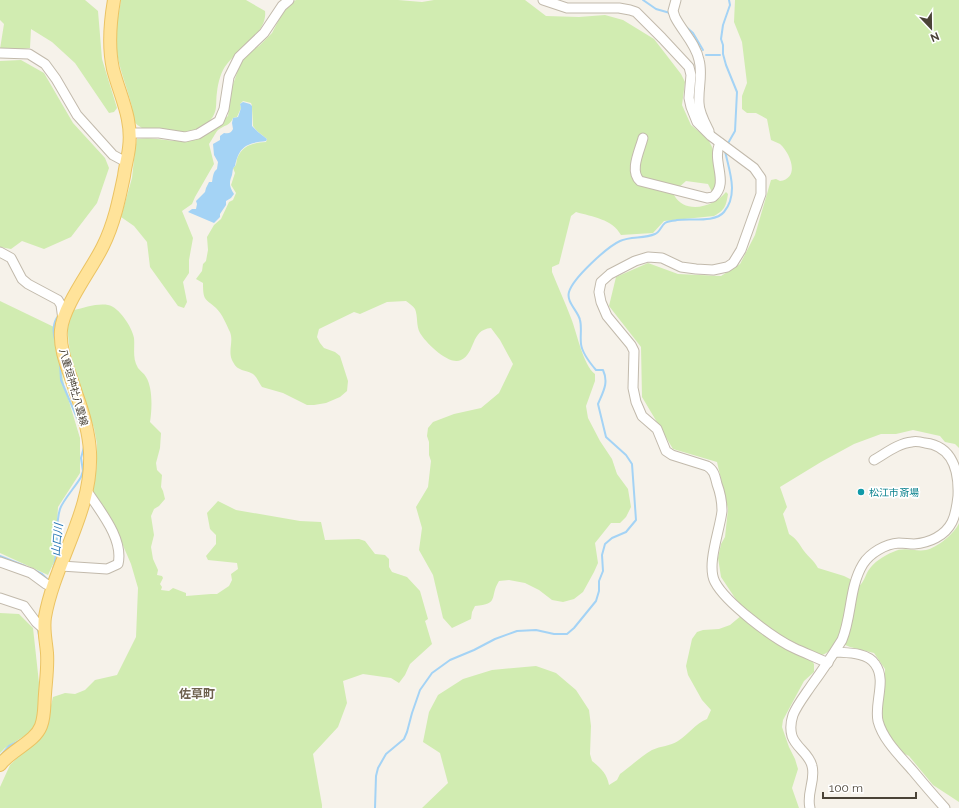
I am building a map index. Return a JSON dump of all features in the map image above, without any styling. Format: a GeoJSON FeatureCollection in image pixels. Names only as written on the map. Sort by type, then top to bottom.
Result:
{"type":"FeatureCollection","features":[{"type":"Feature","properties":{"kind":"main road","name":"八重垣神社八雲線"},"geometry":{"type":"LineString","coordinates":[[0,765],[11,753],[35,736],[42,724],[47,654],[40,625],[45,616],[49,585],[61,566],[87,492],[90,472],[90,445],[88,433],[63,350],[61,331],[63,320],[69,307],[110,233],[130,147],[130,133],[126,109],[110,53],[110,34],[114,0]]}},
{"type":"Feature","properties":{"kind":"street"},"geometry":{"type":"LineString","coordinates":[[130,133],[159,133],[185,137],[198,134],[219,121],[224,109],[230,77],[240,57],[264,33],[282,6],[289,0]]}},
{"type":"Feature","properties":{"kind":"street"},"geometry":{"type":"LineString","coordinates":[[543,0],[567,8],[619,8],[630,10],[641,16],[689,67],[691,75],[688,92],[691,106],[698,122],[711,136],[754,168],[761,178],[761,194],[741,250],[733,263],[720,269],[696,269],[681,267],[662,258],[648,257],[618,269],[605,278],[599,287],[600,297],[607,316],[631,345],[634,351],[633,388],[636,402],[642,416],[656,429],[666,451],[672,455],[707,466],[712,469],[715,474],[722,509],[712,561],[713,576],[716,583],[735,605],[755,622],[793,648],[828,663]]}},
{"type":"Feature","properties":{"kind":"street"},"geometry":{"type":"LineString","coordinates":[[676,0],[673,11],[675,17],[696,50],[699,58],[701,68],[698,104],[711,136]]}},
{"type":"Feature","properties":{"kind":"street"},"geometry":{"type":"LineString","coordinates":[[0,53],[29,54],[45,64],[56,79],[77,115],[113,155],[126,162]]}},
{"type":"Feature","properties":{"kind":"street"},"geometry":{"type":"LineString","coordinates":[[643,138],[635,170],[637,178],[640,181],[707,198],[713,197],[720,187],[721,175],[717,150],[724,146]]}},
{"type":"Feature","properties":{"kind":"street"},"geometry":{"type":"LineString","coordinates":[[0,252],[12,258],[22,279],[28,284],[58,300],[61,305],[63,320]]}},
{"type":"Feature","properties":{"kind":"street"},"geometry":{"type":"LineString","coordinates":[[810,808],[808,797],[813,767],[808,756],[793,739],[793,715],[835,652],[846,631],[857,578],[863,565],[878,550],[892,544],[923,543],[935,538],[947,530],[956,511],[959,481],[957,472],[954,463],[947,454],[938,447],[928,443],[913,441],[903,444],[874,460]]}},
{"type":"Feature","properties":{"kind":"street"},"geometry":{"type":"LineString","coordinates":[[61,566],[107,569],[118,564],[119,551],[117,542],[102,514],[87,492]]}},
{"type":"Feature","properties":{"kind":"street"},"geometry":{"type":"LineString","coordinates":[[0,562],[31,573],[49,585]]}},
{"type":"Feature","properties":{"kind":"street"},"geometry":{"type":"LineString","coordinates":[[0,598],[24,606],[40,625]]}},
{"type":"Feature","properties":{"kind":"street"},"geometry":{"type":"LineString","coordinates":[[835,652],[861,655],[869,658],[875,664],[880,679],[877,714],[878,722],[883,734],[893,748],[945,808]]}},
{"type":"Feature","properties":{"kind":"green space"},"geometry":{"type":"Polygon","coordinates":[[[0,0],[85,0],[98,11],[102,59],[117,108],[114,112],[109,113],[75,63],[52,42],[31,29],[30,48],[15,50],[0,49],[4,24],[0,20],[0,0]]]}},
{"type":"Feature","properties":{"kind":"green space"},"geometry":{"type":"Polygon","coordinates":[[[121,0],[246,0],[265,11],[265,19],[262,26],[252,40],[232,58],[223,70],[218,85],[214,115],[204,127],[186,133],[154,132],[142,128],[134,121],[132,116],[132,107],[116,45],[116,28],[121,0]]]}},
{"type":"Feature","properties":{"kind":"green space"},"geometry":{"type":"Polygon","coordinates":[[[296,0],[398,0],[422,2],[434,0],[525,0],[546,16],[579,17],[605,15],[623,20],[654,39],[681,74],[685,82],[682,105],[691,125],[708,139],[712,147],[719,180],[712,192],[708,184],[686,181],[677,189],[674,195],[685,205],[700,207],[714,202],[726,192],[728,194],[726,205],[723,210],[714,216],[664,221],[653,233],[621,235],[613,225],[602,219],[576,212],[571,216],[559,264],[552,267],[552,272],[571,318],[587,364],[595,374],[595,381],[586,406],[588,418],[600,441],[612,459],[617,474],[628,489],[631,507],[626,517],[620,523],[611,523],[595,543],[598,563],[583,592],[574,599],[563,602],[552,600],[539,590],[525,583],[509,580],[499,581],[493,599],[488,604],[475,606],[471,619],[452,628],[443,618],[433,575],[419,550],[422,528],[416,507],[428,487],[431,461],[427,436],[428,428],[433,422],[454,414],[481,408],[499,393],[513,364],[500,340],[491,328],[484,330],[476,337],[466,357],[456,361],[444,357],[432,348],[420,333],[415,309],[406,301],[387,302],[360,314],[354,312],[319,329],[317,337],[320,343],[324,348],[335,352],[340,356],[348,381],[347,391],[340,397],[326,403],[314,405],[307,405],[283,393],[262,387],[253,374],[239,369],[235,365],[231,358],[230,332],[221,314],[205,298],[203,293],[203,283],[196,279],[202,271],[203,264],[206,261],[208,250],[207,237],[214,225],[221,219],[229,202],[233,200],[236,193],[231,185],[235,173],[233,168],[236,165],[239,154],[248,146],[266,142],[267,139],[253,126],[251,103],[243,101],[240,104],[241,108],[237,117],[233,118],[230,123],[220,128],[216,133],[209,144],[214,164],[192,204],[182,211],[193,238],[189,260],[189,273],[183,282],[187,302],[184,308],[178,306],[150,267],[147,242],[134,226],[121,217],[132,178],[137,139],[149,138],[179,141],[190,140],[207,131],[228,116],[231,90],[243,56],[259,46],[272,33],[286,6],[296,0]]]}},
{"type":"Feature","properties":{"kind":"green space"},"geometry":{"type":"Polygon","coordinates":[[[735,0],[959,0],[959,448],[955,444],[945,442],[940,436],[913,430],[896,434],[881,434],[854,444],[780,487],[787,507],[783,514],[789,534],[796,540],[818,568],[844,576],[859,586],[870,568],[882,557],[901,549],[930,549],[950,535],[959,523],[959,802],[933,785],[909,756],[903,753],[886,731],[881,713],[885,685],[885,669],[874,653],[850,647],[836,641],[831,649],[826,653],[810,658],[814,664],[814,672],[804,681],[783,720],[782,727],[798,769],[792,788],[799,808],[422,808],[448,783],[440,753],[423,742],[429,712],[438,695],[463,679],[492,670],[536,666],[556,673],[576,690],[589,710],[591,726],[590,754],[592,761],[605,774],[609,785],[617,780],[620,774],[648,752],[675,743],[682,738],[707,719],[711,710],[702,700],[688,675],[686,666],[692,639],[697,632],[719,629],[730,625],[748,610],[739,604],[721,577],[718,558],[721,544],[725,537],[728,509],[717,462],[673,449],[642,397],[641,347],[609,306],[616,277],[648,263],[678,274],[721,276],[740,264],[755,235],[771,180],[776,179],[780,181],[786,179],[792,171],[790,159],[784,148],[780,144],[771,140],[767,119],[756,113],[747,113],[742,109],[742,96],[747,83],[742,42],[734,22],[735,0]]]}},
{"type":"Feature","properties":{"kind":"green space"},"geometry":{"type":"Polygon","coordinates":[[[21,60],[44,73],[73,123],[105,158],[109,168],[97,203],[71,237],[44,249],[22,241],[11,249],[0,247],[0,61],[21,60]]]}},
{"type":"Feature","properties":{"kind":"green space"},"geometry":{"type":"Polygon","coordinates":[[[0,301],[54,327],[64,385],[80,438],[80,473],[58,507],[55,560],[48,575],[0,553],[0,301]]]}},
{"type":"Feature","properties":{"kind":"green space"},"geometry":{"type":"Polygon","coordinates":[[[95,305],[108,305],[121,313],[131,328],[133,334],[134,357],[136,364],[145,376],[150,387],[150,422],[161,433],[160,448],[156,463],[157,470],[162,475],[161,487],[165,499],[154,509],[151,516],[154,535],[151,547],[153,559],[158,570],[157,575],[162,576],[163,578],[160,584],[162,587],[161,590],[169,591],[173,588],[186,593],[186,596],[217,594],[229,586],[232,580],[231,574],[238,569],[237,563],[208,560],[206,556],[216,544],[216,535],[210,529],[207,513],[218,501],[236,510],[300,521],[321,522],[325,540],[359,539],[365,541],[375,554],[385,555],[389,559],[389,567],[392,572],[407,577],[420,591],[428,619],[425,621],[432,644],[410,664],[399,683],[391,678],[363,674],[343,681],[347,703],[338,727],[313,754],[322,808],[0,808],[0,787],[10,765],[25,750],[39,740],[46,726],[53,697],[65,693],[75,694],[85,690],[95,680],[117,675],[136,637],[138,588],[131,564],[115,527],[93,492],[97,465],[97,444],[94,428],[71,362],[67,323],[74,310],[95,305]]]}},
{"type":"Feature","properties":{"kind":"green space"},"geometry":{"type":"Polygon","coordinates":[[[0,613],[19,614],[33,628],[40,692],[36,723],[26,735],[5,748],[0,753],[0,613]]]}},
{"type":"Feature","properties":{"kind":"water"},"geometry":{"type":"Polygon","coordinates":[[[243,102],[252,106],[252,126],[267,139],[266,141],[254,143],[245,147],[239,154],[230,182],[230,187],[234,194],[226,201],[226,205],[220,214],[220,217],[214,223],[188,212],[192,209],[196,209],[196,201],[205,192],[209,182],[212,182],[214,173],[217,169],[218,162],[214,155],[213,144],[220,140],[220,136],[224,133],[230,133],[233,129],[233,118],[238,117],[241,108],[240,104],[243,102]]]}},
{"type":"Feature","properties":{"kind":"waterway"},"geometry":{"type":"LineString","coordinates":[[643,0],[656,9],[670,13]]}},
{"type":"Feature","properties":{"kind":"waterway"},"geometry":{"type":"LineString","coordinates":[[727,145],[735,131],[737,92],[726,65],[721,39],[723,25],[730,5],[729,0]]}},
{"type":"Feature","properties":{"kind":"waterway"},"geometry":{"type":"LineString","coordinates":[[685,26],[693,33],[703,50]]}},
{"type":"Feature","properties":{"kind":"waterway"},"geometry":{"type":"LineString","coordinates":[[706,55],[720,55]]}},
{"type":"Feature","properties":{"kind":"waterway"},"geometry":{"type":"LineString","coordinates":[[375,808],[376,776],[378,768],[386,754],[404,739],[420,690],[432,673],[450,660],[495,639],[517,631],[536,630],[554,634],[567,634],[574,628],[596,601],[599,591],[599,581],[603,571],[602,555],[605,544],[612,538],[626,532],[636,520],[632,464],[626,455],[606,437],[598,404],[605,387],[605,375],[603,370],[596,370],[583,351],[581,344],[580,320],[569,299],[569,292],[583,271],[614,244],[629,238],[655,234],[665,223],[668,222],[677,220],[715,218],[724,212],[729,205],[732,190],[732,182],[725,151]]}},
{"type":"Feature","properties":{"kind":"waterway","name":"山口川"},"geometry":{"type":"LineString","coordinates":[[56,343],[54,329],[58,316]]}},
{"type":"Feature","properties":{"kind":"waterway","name":"山口川"},"geometry":{"type":"LineString","coordinates":[[60,363],[61,380],[80,425]]}},
{"type":"Feature","properties":{"kind":"waterway","name":"山口川"},"geometry":{"type":"LineString","coordinates":[[53,569],[56,554],[58,516],[64,501],[81,477],[83,471],[81,458],[84,447]]}},
{"type":"Feature","properties":{"kind":"waterway"},"geometry":{"type":"LineString","coordinates":[[0,556],[25,566]]}},
{"type":"Feature","properties":{"kind":"waterway"},"geometry":{"type":"LineString","coordinates":[[34,570],[42,574],[48,580]]}},
{"type":"Feature","properties":{"kind":"waterway","name":"山口川"},"geometry":{"type":"LineString","coordinates":[[48,582],[52,573]]}},
{"type":"Feature","properties":{"kind":"waterway","name":"山口川"},"geometry":{"type":"LineString","coordinates":[[37,626],[40,639]]}},
{"type":"Feature","properties":{"kind":"waterway","name":"山口川"},"geometry":{"type":"LineString","coordinates":[[0,756],[9,746],[21,740]]}},
{"type":"Feature","properties":{"kind":"place","name":"松江市斎場"},"geometry":{"type":"Point","coordinates":[861,492]}},
{"type":"Feature","properties":{"kind":"district","name":"佐草町"},"geometry":{"type":"Point","coordinates":[197,694]}}]}
